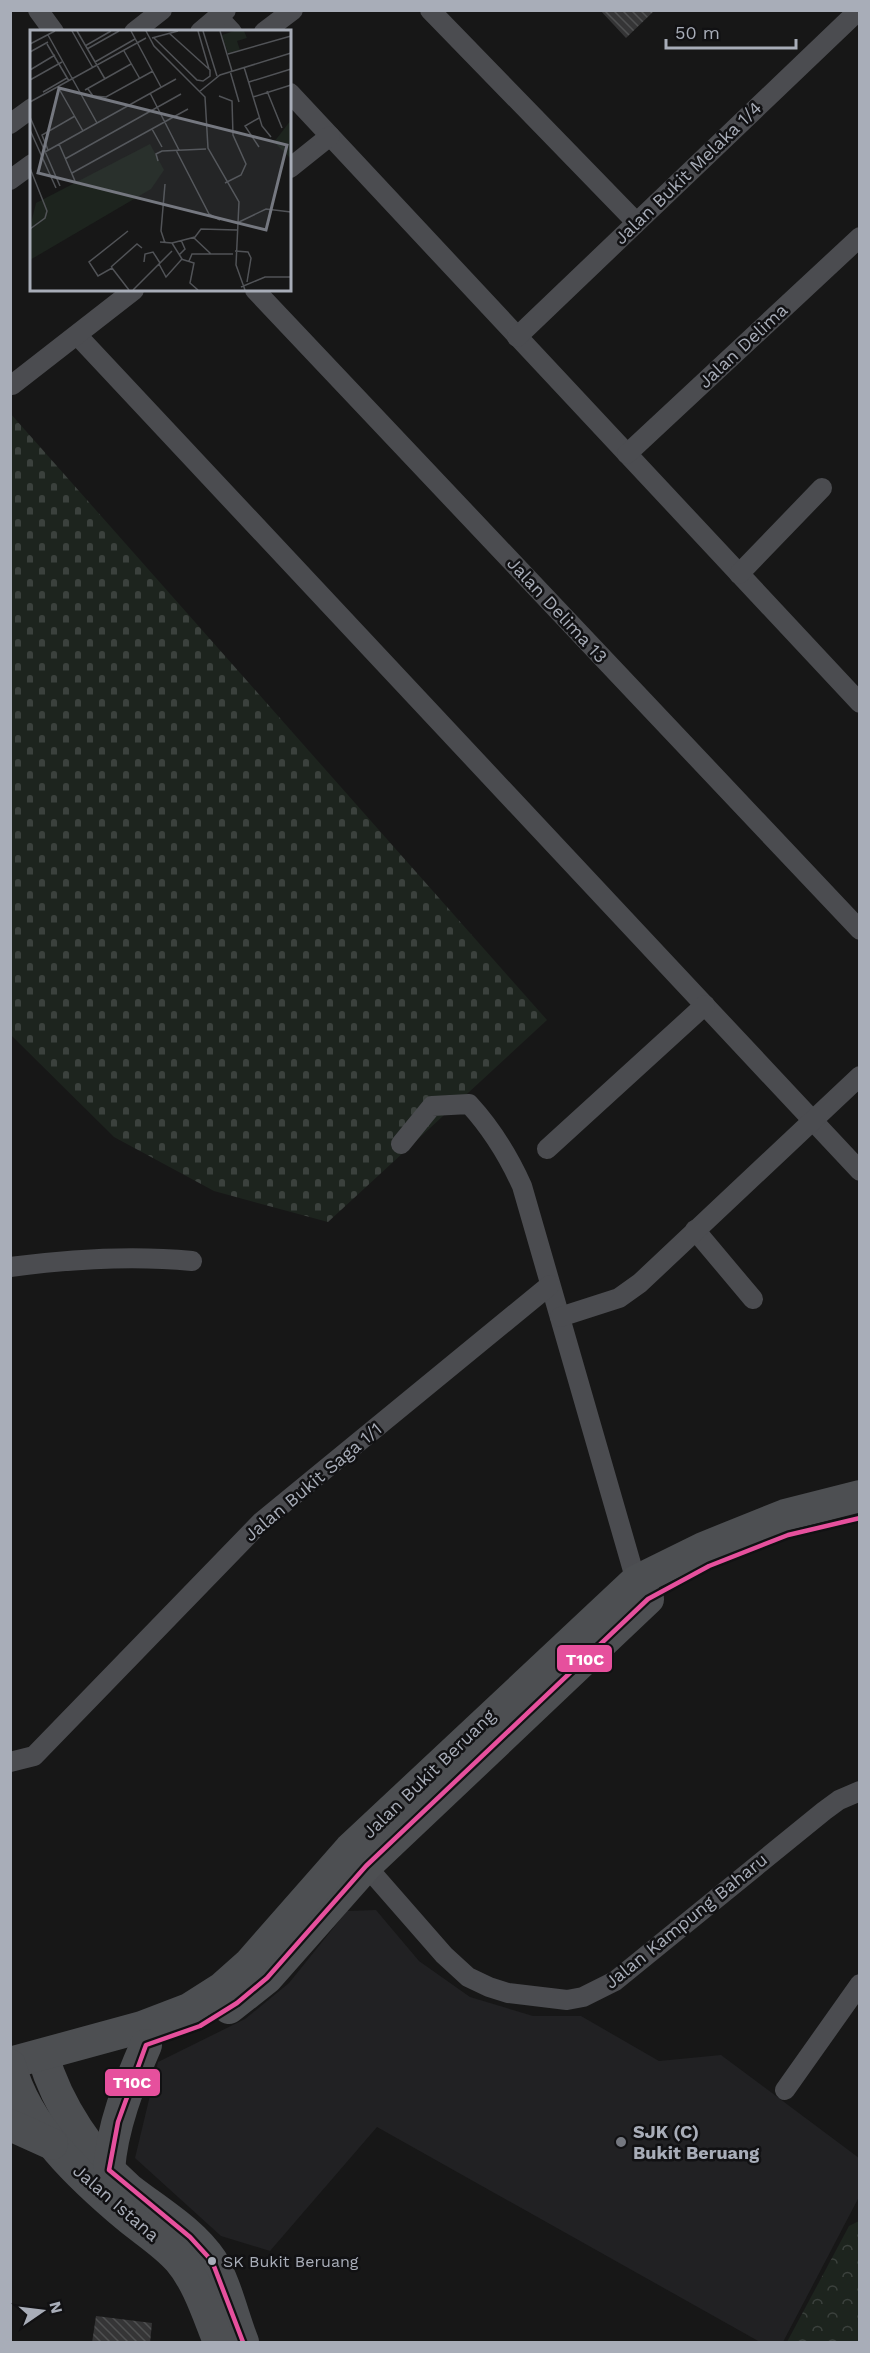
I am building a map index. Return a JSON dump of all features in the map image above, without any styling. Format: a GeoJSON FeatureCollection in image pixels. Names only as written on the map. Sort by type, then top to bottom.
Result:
{"type":"FeatureCollection","features":[{"type":"Feature","properties":{"kind":"main road","name":"Jalan Bukit Beruang"},"geometry":{"type":"LineString","coordinates":[[46,2064],[189,2009],[222,1988],[358,1857],[636,1581],[703,1548],[785,1515],[860,1496]]}},
{"type":"Feature","properties":{"kind":"main road","name":"Jalan Bukit Beruang"},"geometry":{"type":"LineString","coordinates":[[12,2073],[46,2064],[146,2045],[200,2026],[237,2003],[267,1978],[358,1857],[648,1599],[709,1566],[788,1535],[860,1518]]}},
{"type":"Feature","properties":{"kind":"main road"},"geometry":{"type":"LineString","coordinates":[[109,2170],[110,2153],[131,2080],[146,2045]]}},
{"type":"Feature","properties":{"kind":"main road","name":"Jalan Istana"},"geometry":{"type":"LineString","coordinates":[[46,2064],[82,2135],[109,2170],[190,2237],[212,2261],[243,2343]]}},
{"type":"Feature","properties":{"kind":"main road","name":"Jalan Istana"},"geometry":{"type":"LineString","coordinates":[[12,2073],[52,2144],[96,2190],[180,2261],[202,2300],[219,2343]]}},
{"type":"Feature","properties":{"kind":"main road"},"geometry":{"type":"LineString","coordinates":[[10,2125],[52,2144]]}},
{"type":"Feature","properties":{"kind":"street"},"geometry":{"type":"LineString","coordinates":[[38,10],[53,30]]}},
{"type":"Feature","properties":{"kind":"street"},"geometry":{"type":"LineString","coordinates":[[137,30],[162,10]]}},
{"type":"Feature","properties":{"kind":"street"},"geometry":{"type":"LineString","coordinates":[[267,30],[293,10]]}},
{"type":"Feature","properties":{"kind":"street"},"geometry":{"type":"LineString","coordinates":[[429,10],[636,222]]}},
{"type":"Feature","properties":{"kind":"street","name":"Jalan Bukit Melaka 1/4"},"geometry":{"type":"LineString","coordinates":[[517,336],[859,10]]}},
{"type":"Feature","properties":{"kind":"street"},"geometry":{"type":"LineString","coordinates":[[202,30],[222,14],[231,30]]}},
{"type":"Feature","properties":{"kind":"street"},"geometry":{"type":"LineString","coordinates":[[291,94],[860,703]]}},
{"type":"Feature","properties":{"kind":"street"},"geometry":{"type":"LineString","coordinates":[[10,124],[30,109]]}},
{"type":"Feature","properties":{"kind":"street"},"geometry":{"type":"LineString","coordinates":[[291,167],[330,136]]}},
{"type":"Feature","properties":{"kind":"street"},"geometry":{"type":"LineString","coordinates":[[10,180],[30,165]]}},
{"type":"Feature","properties":{"kind":"street","name":"Jalan Delima"},"geometry":{"type":"LineString","coordinates":[[627,454],[860,237]]}},
{"type":"Feature","properties":{"kind":"street"},"geometry":{"type":"LineString","coordinates":[[12,386],[133,291]]}},
{"type":"Feature","properties":{"kind":"street","name":"Jalan Delima 13"},"geometry":{"type":"LineString","coordinates":[[256,291],[860,930]]}},
{"type":"Feature","properties":{"kind":"street"},"geometry":{"type":"LineString","coordinates":[[77,335],[860,1171]]}},
{"type":"Feature","properties":{"kind":"street"},"geometry":{"type":"LineString","coordinates":[[739,574],[822,488]]}},
{"type":"Feature","properties":{"kind":"street"},"geometry":{"type":"LineString","coordinates":[[547,1149],[705,1005]]}},
{"type":"Feature","properties":{"kind":"street"},"geometry":{"type":"LineString","coordinates":[[560,1317],[619,1298],[696,1230],[860,1076]]}},
{"type":"Feature","properties":{"kind":"street"},"geometry":{"type":"LineString","coordinates":[[401,1144],[432,1106],[469,1104],[508,1154],[522,1185],[636,1581]]}},
{"type":"Feature","properties":{"kind":"street"},"geometry":{"type":"LineString","coordinates":[[696,1230],[753,1299]]}},
{"type":"Feature","properties":{"kind":"street"},"geometry":{"type":"LineString","coordinates":[[10,1267],[61,1261],[166,1258],[192,1261]]}},
{"type":"Feature","properties":{"kind":"street","name":"Jalan Bukit Saga 1/1"},"geometry":{"type":"LineString","coordinates":[[10,1762],[33,1756],[261,1522],[550,1285]]}},
{"type":"Feature","properties":{"kind":"street","name":"Jalan Kampung Baharu"},"geometry":{"type":"LineString","coordinates":[[358,1857],[444,1955],[468,1977],[508,1993],[567,2000],[583,1997],[615,1981],[824,1811],[839,1800],[860,1791]]}},
{"type":"Feature","properties":{"kind":"street"},"geometry":{"type":"LineString","coordinates":[[785,2090],[860,1984]]}},
{"type":"Feature","properties":{"kind":"shaded area","name":"SJK (C) Bukit Beruang"},"geometry":{"type":"Polygon","coordinates":[[[376,1910],[419,1961],[470,1997],[533,2016],[581,2016],[659,2061],[721,2055],[859,2158],[859,2197],[783,2342],[760,2342],[377,2127],[270,2251],[221,2236],[135,2158],[158,2062],[245,2019],[289,1983],[347,1911],[376,1910]]]}},
{"type":"Feature","properties":{"kind":"green space"},"geometry":{"type":"Polygon","coordinates":[[[10,413],[547,1020],[328,1222],[214,1191],[114,1137],[11,1035],[10,413]]]}},
{"type":"Feature","properties":{"kind":"green space"},"geometry":{"type":"Polygon","coordinates":[[[859,2221],[859,2342],[787,2342],[849,2226],[859,2221]]]}},
{"type":"Feature","properties":{"kind":"building"},"geometry":{"type":"Polygon","coordinates":[[[600,10],[655,10],[626,38],[600,10]]]}},
{"type":"Feature","properties":{"kind":"building"},"geometry":{"type":"Polygon","coordinates":[[[96,2316],[152,2323],[150,2343],[92,2343],[96,2316]]]}},
{"type":"Feature","properties":{"kind":"transit line","name":"T10C"},"geometry":{"type":"LineString","coordinates":[[243,2342],[212,2261],[190,2237],[109,2170],[118,2122],[146,2045],[200,2026],[237,2003],[267,1978],[366,1866],[648,1599],[709,1566],[788,1535],[860,1518]]}},
{"type":"Feature","properties":{"kind":"place","name":"SJK (C) Bukit Beruang"},"geometry":{"type":"Point","coordinates":[621,2142]}},
{"type":"Feature","properties":{"kind":"place","name":"SK Bukit Beruang"},"geometry":{"type":"Point","coordinates":[212,2261]}}]}
